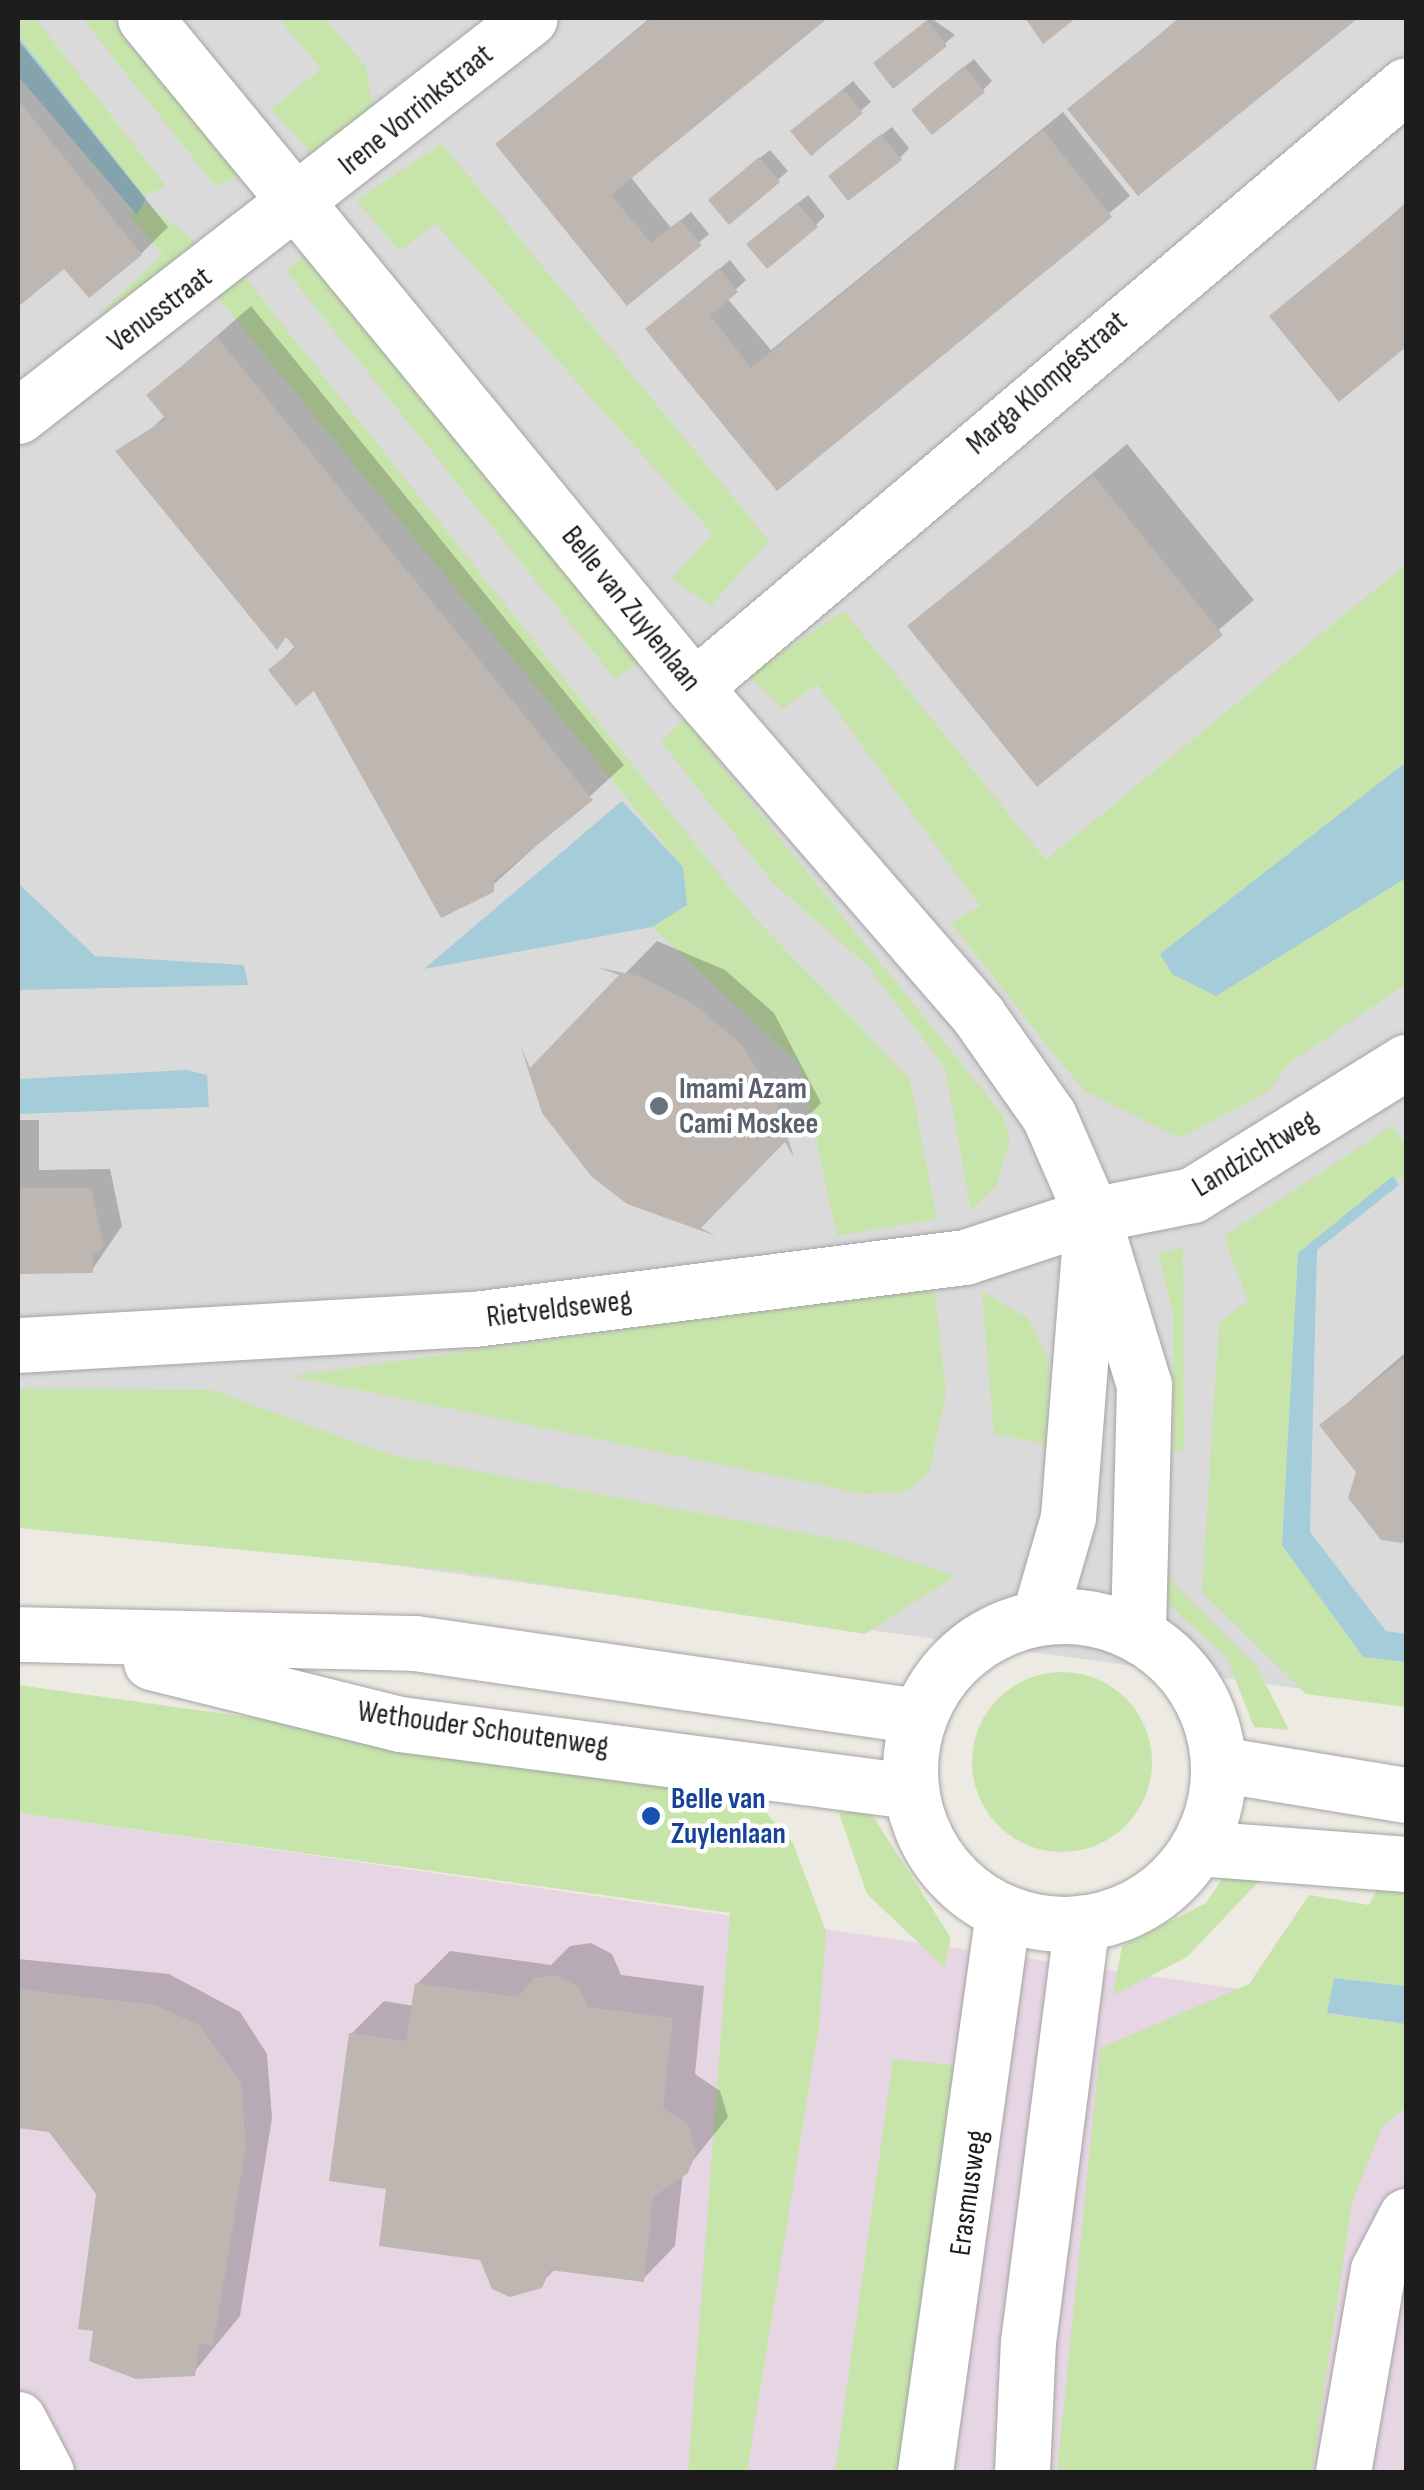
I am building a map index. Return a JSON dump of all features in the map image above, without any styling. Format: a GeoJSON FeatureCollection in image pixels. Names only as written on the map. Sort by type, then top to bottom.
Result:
{"type":"FeatureCollection","features":[{"type":"Feature","properties":{"kind":"street","name":"Belle van Zuylenlaan"},"geometry":{"type":"LineString","coordinates":[[144,18],[302,203],[694,687],[978,1015],[1049,1116],[1092,1215],[1144,1385],[1138,1634]]}},
{"type":"Feature","properties":{"kind":"street","name":"Irene Vorrinkstraat"},"geometry":{"type":"LineString","coordinates":[[302,203],[530,18]]}},
{"type":"Feature","properties":{"kind":"street","name":"Marga Klompéstraat"},"geometry":{"type":"LineString","coordinates":[[694,687],[1406,85]]}},
{"type":"Feature","properties":{"kind":"street","name":"Venusstraat"},"geometry":{"type":"LineString","coordinates":[[18,416],[302,203]]}},
{"type":"Feature","properties":{"kind":"street","name":"Landzichtweg"},"geometry":{"type":"LineString","coordinates":[[1092,1215],[1192,1195],[1406,1062]]}},
{"type":"Feature","properties":{"kind":"street","name":"Belle van Zuylenlaan"},"geometry":{"type":"LineString","coordinates":[[1039,1617],[1068,1517],[1092,1215]]}},
{"type":"Feature","properties":{"kind":"street","name":"Rietveldseweg"},"geometry":{"type":"LineString","coordinates":[[18,1345],[474,1319],[769,1285],[965,1257],[1092,1215]]}},
{"type":"Feature","properties":{"kind":"street"},"geometry":{"type":"LineString","coordinates":[[1039,1617],[1090,1617],[1138,1634],[1180,1668],[1208,1712],[1218,1764],[1198,1848],[1137,1906],[1082,1922],[1003,1912],[948,1869],[910,1791],[918,1716],[946,1669],[988,1635],[1039,1617]]}},
{"type":"Feature","properties":{"kind":"street","name":"Wethouder Schoutenweg"},"geometry":{"type":"LineString","coordinates":[[39,1636],[415,1643],[918,1716]]}},
{"type":"Feature","properties":{"kind":"street","name":"Wethouder Schoutenweg"},"geometry":{"type":"LineString","coordinates":[[39,1636],[400,1724],[910,1791]]}},
{"type":"Feature","properties":{"kind":"street"},"geometry":{"type":"LineString","coordinates":[[1218,1764],[1406,1794]]}},
{"type":"Feature","properties":{"kind":"street"},"geometry":{"type":"LineString","coordinates":[[1198,1848],[1406,1864]]}},
{"type":"Feature","properties":{"kind":"street","name":"Erasmusweg"},"geometry":{"type":"LineString","coordinates":[[925,2472],[1003,1912]]}},
{"type":"Feature","properties":{"kind":"street"},"geometry":{"type":"LineString","coordinates":[[1022,2472],[1028,2342],[1082,1922]]}},
{"type":"Feature","properties":{"kind":"street"},"geometry":{"type":"LineString","coordinates":[[1343,2472],[1378,2270],[1406,2216]]}},
{"type":"Feature","properties":{"kind":"street"},"geometry":{"type":"LineString","coordinates":[[18,2419],[46,2472]]}},
{"type":"Feature","properties":{"kind":"shaded area"},"geometry":{"type":"Polygon","coordinates":[[[18,18],[1406,18],[1406,1703],[18,1514],[18,18]]]}},
{"type":"Feature","properties":{"kind":"shaded area"},"geometry":{"type":"Polygon","coordinates":[[[18,1813],[1406,2013],[1406,2472],[18,2472],[18,1813]]]}},
{"type":"Feature","properties":{"kind":"green space"},"geometry":{"type":"Polygon","coordinates":[[[18,18],[35,18],[166,186],[144,196],[18,36],[18,18]]]}},
{"type":"Feature","properties":{"kind":"green space"},"geometry":{"type":"Polygon","coordinates":[[[82,18],[115,18],[242,173],[216,187],[82,18]]]}},
{"type":"Feature","properties":{"kind":"green space"},"geometry":{"type":"Polygon","coordinates":[[[279,18],[325,18],[366,67],[373,111],[313,155],[271,109],[321,69],[279,18]]]}},
{"type":"Feature","properties":{"kind":"green space"},"geometry":{"type":"Polygon","coordinates":[[[442,144],[769,541],[711,606],[671,579],[713,534],[436,224],[399,251],[356,200],[442,144]]]}},
{"type":"Feature","properties":{"kind":"green space"},"geometry":{"type":"Polygon","coordinates":[[[146,203],[204,249],[114,326],[103,310],[163,254],[128,214],[146,203]]]}},
{"type":"Feature","properties":{"kind":"green space"},"geometry":{"type":"Polygon","coordinates":[[[311,250],[642,660],[615,679],[286,271],[311,250]]]}},
{"type":"Feature","properties":{"kind":"green space"},"geometry":{"type":"Polygon","coordinates":[[[240,271],[751,914],[910,1079],[937,1219],[837,1236],[800,1065],[652,927],[687,905],[683,867],[215,294],[240,271]]]}},
{"type":"Feature","properties":{"kind":"green space"},"geometry":{"type":"Polygon","coordinates":[[[1406,564],[1406,762],[1160,954],[1216,996],[1406,878],[1406,984],[1288,1064],[1269,1091],[1180,1138],[1086,1092],[1060,1062],[951,923],[980,906],[817,684],[783,709],[748,675],[844,611],[1046,860],[1406,564]]]}},
{"type":"Feature","properties":{"kind":"green space"},"geometry":{"type":"Polygon","coordinates":[[[684,719],[1001,1113],[1010,1138],[997,1185],[971,1210],[945,1068],[866,964],[774,884],[661,742],[684,719]]]}},
{"type":"Feature","properties":{"kind":"green space"},"geometry":{"type":"Polygon","coordinates":[[[1392,1126],[1406,1146],[1406,1184],[1401,1177],[1298,1253],[1282,1544],[1363,1657],[1406,1662],[1406,1707],[1306,1694],[1202,1592],[1219,1322],[1248,1301],[1224,1236],[1392,1126]]]}},
{"type":"Feature","properties":{"kind":"green space"},"geometry":{"type":"Polygon","coordinates":[[[1183,1248],[1184,1450],[1174,1451],[1173,1314],[1158,1253],[1183,1248]]]}},
{"type":"Feature","properties":{"kind":"green space"},"geometry":{"type":"Polygon","coordinates":[[[934,1286],[946,1393],[929,1472],[907,1491],[864,1494],[291,1376],[934,1286]]]}},
{"type":"Feature","properties":{"kind":"green space"},"geometry":{"type":"Polygon","coordinates":[[[982,1291],[1028,1318],[1049,1360],[1046,1444],[994,1434],[982,1291]]]}},
{"type":"Feature","properties":{"kind":"green space"},"geometry":{"type":"Polygon","coordinates":[[[18,1389],[212,1390],[387,1454],[852,1542],[955,1576],[865,1634],[460,1571],[18,1528],[18,1389]]]}},
{"type":"Feature","properties":{"kind":"green space"},"geometry":{"type":"Polygon","coordinates":[[[1167,1576],[1256,1665],[1289,1730],[1254,1727],[1226,1656],[1169,1605],[1167,1576]]]}},
{"type":"Feature","properties":{"kind":"green space"},"geometry":{"type":"Polygon","coordinates":[[[1062,1672],[1097,1679],[1126,1698],[1145,1727],[1152,1762],[1145,1797],[1126,1826],[1097,1845],[1062,1852],[1027,1845],[998,1826],[979,1797],[972,1762],[979,1727],[998,1698],[1027,1679],[1062,1672]]]}},
{"type":"Feature","properties":{"kind":"green space"},"geometry":{"type":"Polygon","coordinates":[[[18,1685],[742,1786],[793,1843],[826,1931],[819,2026],[747,2472],[688,2472],[730,1913],[18,1813],[18,1685]]]}},
{"type":"Feature","properties":{"kind":"green space"},"geometry":{"type":"Polygon","coordinates":[[[869,1810],[951,1938],[944,1967],[867,1894],[839,1813],[869,1810]]]}},
{"type":"Feature","properties":{"kind":"green space"},"geometry":{"type":"Polygon","coordinates":[[[1231,1866],[1264,1876],[1187,1957],[1113,1995],[1122,1946],[1206,1903],[1231,1866]]]}},
{"type":"Feature","properties":{"kind":"green space"},"geometry":{"type":"Polygon","coordinates":[[[1379,1885],[1406,1888],[1406,1986],[1334,1978],[1328,2014],[1406,2024],[1406,2107],[1382,2127],[1352,2203],[1312,2472],[1057,2472],[1100,2048],[1249,1984],[1309,1895],[1369,1905],[1379,1885]]]}},
{"type":"Feature","properties":{"kind":"green space"},"geometry":{"type":"Polygon","coordinates":[[[893,2059],[954,2065],[900,2472],[835,2472],[893,2059]]]}},
{"type":"Feature","properties":{"kind":"water"},"geometry":{"type":"Polygon","coordinates":[[[18,36],[146,198],[137,215],[18,76],[18,36]]]}},
{"type":"Feature","properties":{"kind":"water"},"geometry":{"type":"Polygon","coordinates":[[[1406,762],[1406,878],[1216,996],[1172,974],[1160,954],[1406,762]]]}},
{"type":"Feature","properties":{"kind":"water"},"geometry":{"type":"Polygon","coordinates":[[[622,801],[683,867],[687,905],[652,927],[424,969],[622,801]]]}},
{"type":"Feature","properties":{"kind":"water"},"geometry":{"type":"Polygon","coordinates":[[[18,883],[95,956],[244,965],[248,985],[18,990],[18,883]]]}},
{"type":"Feature","properties":{"kind":"water"},"geometry":{"type":"Polygon","coordinates":[[[187,1070],[207,1075],[209,1107],[18,1114],[18,1079],[187,1070]]]}},
{"type":"Feature","properties":{"kind":"water"},"geometry":{"type":"Polygon","coordinates":[[[1393,1176],[1399,1185],[1317,1250],[1310,1532],[1386,1631],[1406,1634],[1406,1662],[1363,1657],[1282,1545],[1298,1253],[1393,1176]]]}},
{"type":"Feature","properties":{"kind":"water"},"geometry":{"type":"Polygon","coordinates":[[[1334,1978],[1406,1986],[1406,2024],[1327,2013],[1334,1978]]]}},
{"type":"Feature","properties":{"kind":"building"},"geometry":{"type":"Polygon","coordinates":[[[652,18],[828,18],[611,195],[651,243],[680,220],[702,245],[627,306],[495,144],[652,18]]]}},
{"type":"Feature","properties":{"kind":"building"},"geometry":{"type":"Polygon","coordinates":[[[1025,18],[1076,18],[1043,44],[1025,18]]]}},
{"type":"Feature","properties":{"kind":"building"},"geometry":{"type":"Polygon","coordinates":[[[1180,18],[1358,18],[1138,196],[1067,109],[1180,18]]]}},
{"type":"Feature","properties":{"kind":"building"},"geometry":{"type":"Polygon","coordinates":[[[927,20],[947,46],[893,89],[873,63],[927,20]]]}},
{"type":"Feature","properties":{"kind":"building"},"geometry":{"type":"Polygon","coordinates":[[[964,66],[985,92],[932,135],[911,110],[964,66]]]}},
{"type":"Feature","properties":{"kind":"building"},"geometry":{"type":"Polygon","coordinates":[[[843,89],[863,113],[811,156],[790,131],[843,89]]]}},
{"type":"Feature","properties":{"kind":"building"},"geometry":{"type":"Polygon","coordinates":[[[18,100],[142,255],[89,298],[64,269],[18,307],[18,100]]]}},
{"type":"Feature","properties":{"kind":"building"},"geometry":{"type":"Polygon","coordinates":[[[1043,130],[1112,217],[777,491],[645,329],[719,268],[738,292],[710,315],[751,368],[1043,130]]]}},
{"type":"Feature","properties":{"kind":"building"},"geometry":{"type":"Polygon","coordinates":[[[881,134],[902,160],[848,201],[828,176],[881,134]]]}},
{"type":"Feature","properties":{"kind":"building"},"geometry":{"type":"Polygon","coordinates":[[[759,157],[780,182],[729,225],[708,200],[759,157]]]}},
{"type":"Feature","properties":{"kind":"building"},"geometry":{"type":"Polygon","coordinates":[[[797,203],[818,227],[767,269],[746,244],[797,203]]]}},
{"type":"Feature","properties":{"kind":"building"},"geometry":{"type":"Polygon","coordinates":[[[1406,204],[1406,347],[1339,402],[1269,316],[1406,204]]]}},
{"type":"Feature","properties":{"kind":"building"},"geometry":{"type":"Polygon","coordinates":[[[217,337],[593,800],[494,880],[494,892],[441,918],[314,691],[296,706],[268,670],[295,648],[286,637],[277,650],[115,451],[166,419],[146,395],[217,337]]]}},
{"type":"Feature","properties":{"kind":"building"},"geometry":{"type":"Polygon","coordinates":[[[1093,475],[1223,635],[1037,787],[907,626],[1093,475]]]}},
{"type":"Feature","properties":{"kind":"building","name":"Imami Azam Cami Moskee"},"geometry":{"type":"Polygon","coordinates":[[[596,967],[639,976],[692,1003],[742,1045],[776,1099],[794,1158],[785,1142],[701,1228],[716,1236],[627,1204],[592,1177],[542,1113],[520,1044],[530,1068],[619,975],[596,967]]]}},
{"type":"Feature","properties":{"kind":"building"},"geometry":{"type":"Polygon","coordinates":[[[18,1188],[91,1188],[104,1247],[93,1255],[93,1273],[18,1274],[18,1188]]]}},
{"type":"Feature","properties":{"kind":"building"},"geometry":{"type":"Polygon","coordinates":[[[1406,1357],[1406,1539],[1402,1543],[1381,1540],[1348,1498],[1356,1472],[1319,1425],[1406,1357]]]}},
{"type":"Feature","properties":{"kind":"building"},"geometry":{"type":"Polygon","coordinates":[[[557,1975],[579,1987],[588,2007],[673,2018],[663,2108],[688,2124],[696,2152],[688,2173],[653,2197],[644,2282],[550,2270],[542,2288],[510,2297],[492,2289],[480,2260],[379,2246],[386,2189],[329,2181],[349,2033],[406,2041],[415,1983],[518,1997],[534,1978],[557,1975]]]}},
{"type":"Feature","properties":{"kind":"building"},"geometry":{"type":"Polygon","coordinates":[[[18,1989],[155,2005],[199,2025],[241,2082],[246,2147],[213,2346],[199,2343],[195,2376],[136,2379],[89,2361],[93,2331],[78,2329],[96,2194],[49,2132],[18,2128],[18,1989]]]}},
{"type":"Feature","properties":{"kind":"place","name":"Imami Azam Cami Moskee"},"geometry":{"type":"Point","coordinates":[659,1106]}},
{"type":"Feature","properties":{"kind":"place","name":"Belle van Zuylenlaan"},"geometry":{"type":"Point","coordinates":[651,1816]}}]}
